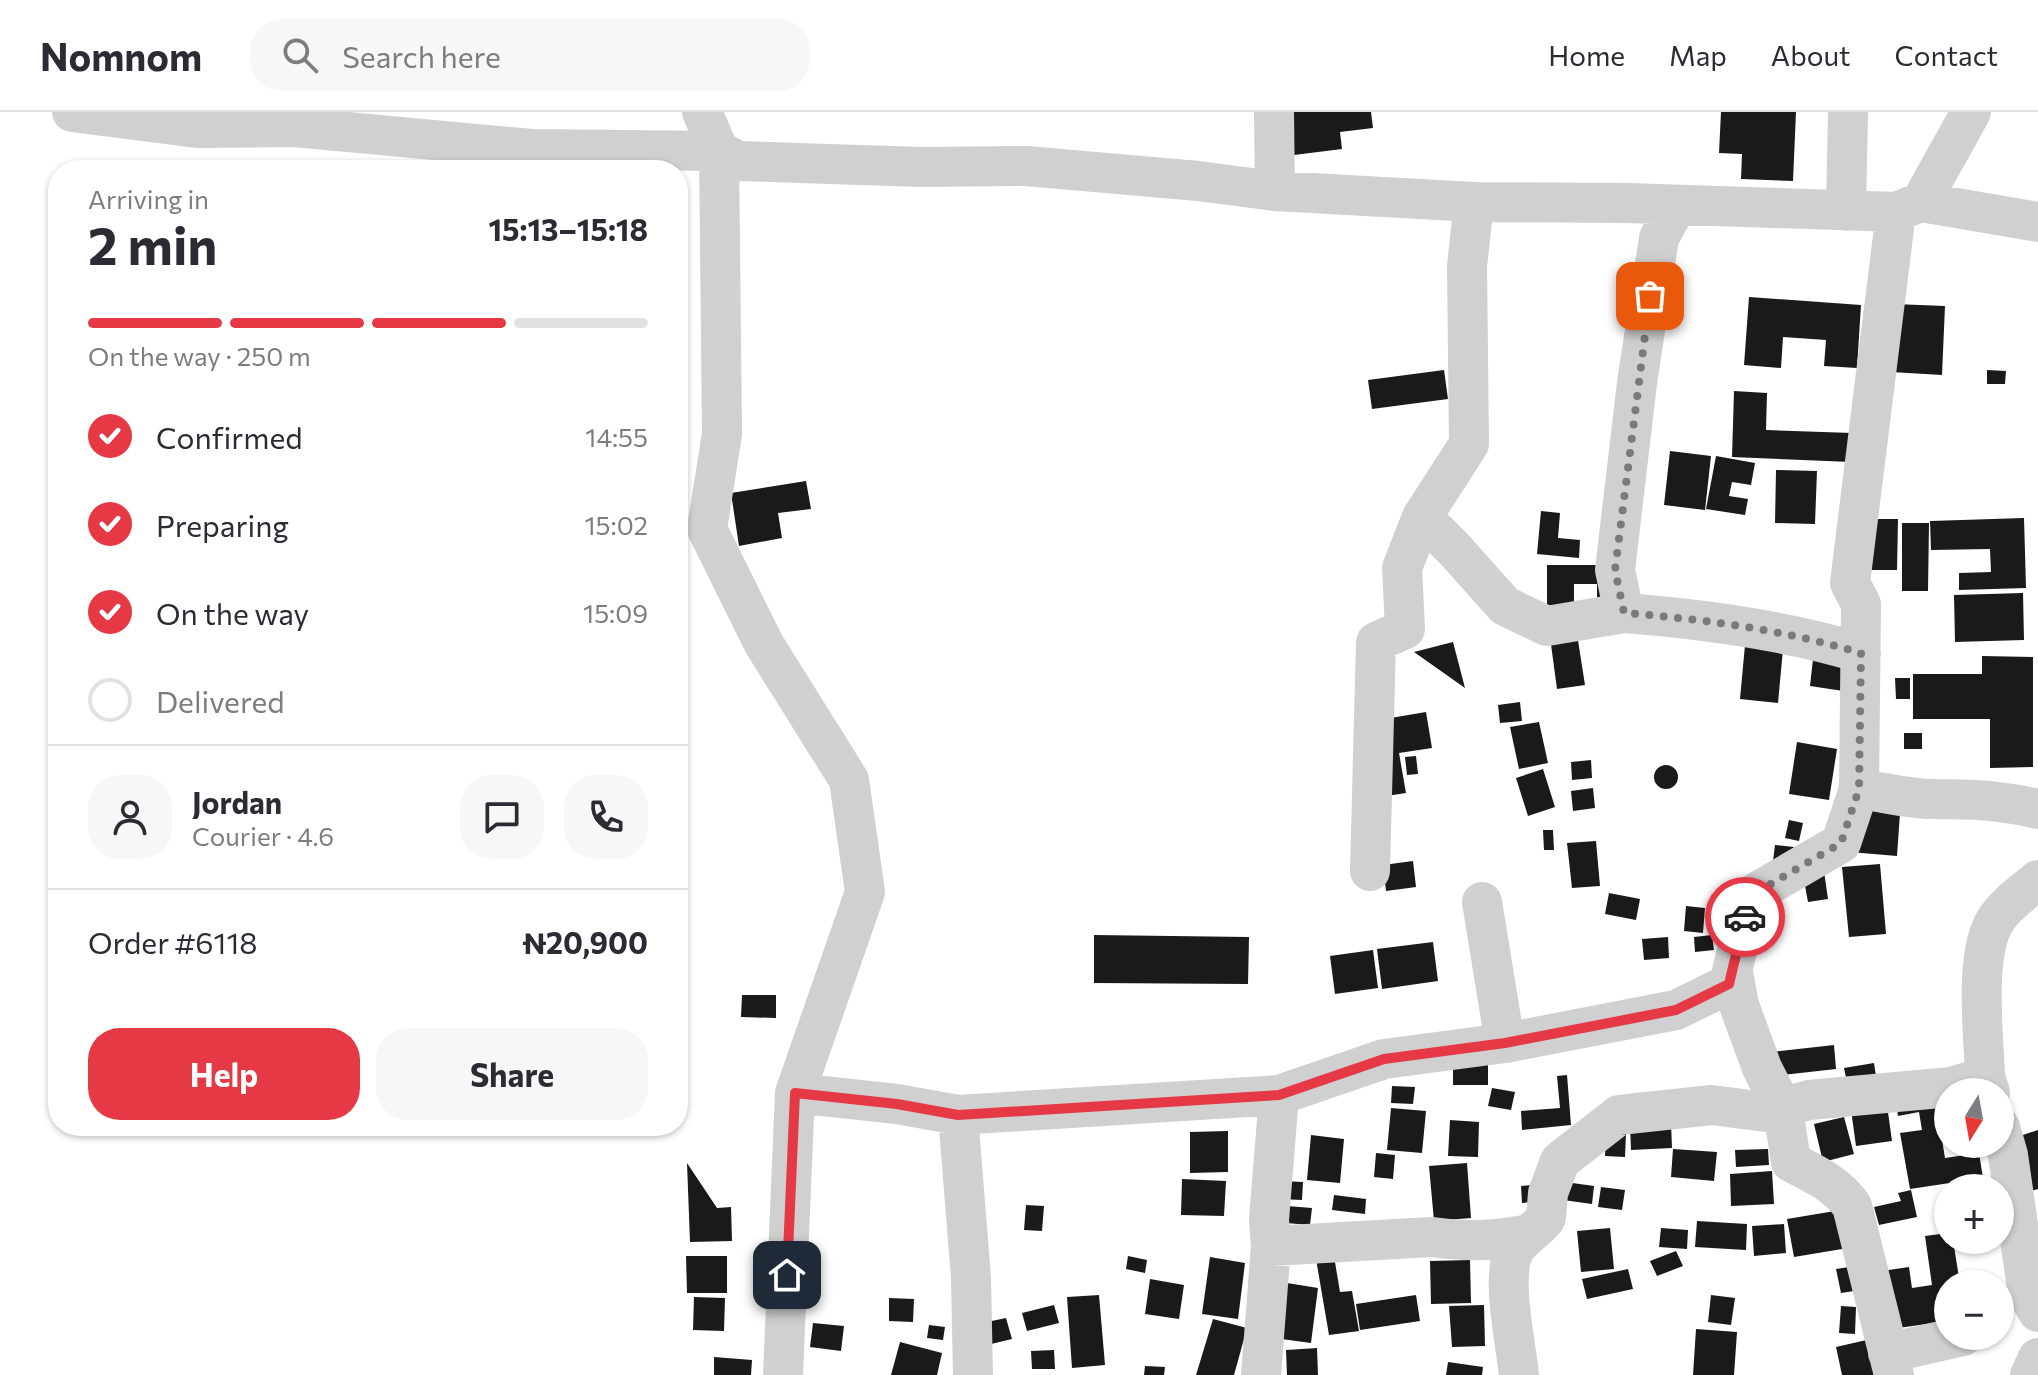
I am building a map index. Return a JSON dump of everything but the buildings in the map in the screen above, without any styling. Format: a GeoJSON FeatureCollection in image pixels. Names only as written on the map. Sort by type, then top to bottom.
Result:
{"type":"FeatureCollection","features":[{"type":"Feature","properties":{"kind":"street"},"geometry":{"type":"LineString","coordinates":[[72,112],[197,128],[294,127],[532,149],[719,151],[738,161],[922,167],[1026,166],[1275,191],[1474,202],[1846,211],[1908,207],[2038,222]]}},
{"type":"Feature","properties":{"kind":"street"},"geometry":{"type":"LineString","coordinates":[[702,112],[719,151],[722,434],[707,529],[764,644],[849,780],[865,892],[795,1093],[783,1375]]}},
{"type":"Feature","properties":{"kind":"street"},"geometry":{"type":"LineString","coordinates":[[1274,112],[1275,191]]}},
{"type":"Feature","properties":{"kind":"street"},"geometry":{"type":"LineString","coordinates":[[1846,211],[1848,112]]}},
{"type":"Feature","properties":{"kind":"street"},"geometry":{"type":"LineString","coordinates":[[795,1093],[897,1104],[958,1115],[1279,1095],[1384,1059],[1505,1043],[1676,1010],[1729,984],[1750,896],[1841,843],[1859,789],[1861,604],[1850,583],[1908,207],[1971,112]]}},
{"type":"Feature","properties":{"kind":"street"},"geometry":{"type":"LineString","coordinates":[[1370,871],[1376,642],[1405,629],[1402,568],[1422,517],[1469,444],[1467,266],[1474,202]]}},
{"type":"Feature","properties":{"kind":"street"},"geometry":{"type":"LineString","coordinates":[[1624,613],[1615,570],[1637,383],[1659,238],[1677,205]]}},
{"type":"Feature","properties":{"kind":"street"},"geometry":{"type":"LineString","coordinates":[[1422,517],[1505,606],[1547,626],[1624,613],[1728,624],[1836,645],[1861,653]]}},
{"type":"Feature","properties":{"kind":"street"},"geometry":{"type":"LineString","coordinates":[[1859,789],[1933,799],[2005,801],[2038,809]]}},
{"type":"Feature","properties":{"kind":"street"},"geometry":{"type":"LineString","coordinates":[[1987,1078],[1982,967],[1987,941],[1995,920],[2038,880]]}},
{"type":"Feature","properties":{"kind":"street"},"geometry":{"type":"LineString","coordinates":[[1482,902],[1505,1043]]}},
{"type":"Feature","properties":{"kind":"street"},"geometry":{"type":"LineString","coordinates":[[1733,972],[1739,1005],[1762,1068],[1783,1109],[1791,1162],[1827,1181],[1845,1195],[1852,1206],[1891,1364],[1934,1347]]}},
{"type":"Feature","properties":{"kind":"street"},"geometry":{"type":"LineString","coordinates":[[1519,1375],[1507,1273],[1513,1252],[1525,1235],[1546,1218],[1548,1193],[1560,1161],[1619,1115],[1712,1105],[1766,1112],[1809,1100],[1934,1089]]}},
{"type":"Feature","properties":{"kind":"street"},"geometry":{"type":"LineString","coordinates":[[1261,1375],[1279,1095]]}},
{"type":"Feature","properties":{"kind":"street"},"geometry":{"type":"LineString","coordinates":[[958,1115],[971,1278],[973,1375]]}},
{"type":"Feature","properties":{"kind":"street"},"geometry":{"type":"LineString","coordinates":[[2008,1158],[2026,1303]]}},
{"type":"Feature","properties":{"kind":"street"},"geometry":{"type":"LineString","coordinates":[[1271,1246],[1432,1237],[1458,1241],[1505,1240],[1525,1235]]}},
{"type":"Feature","properties":{"kind":"street"},"geometry":{"type":"LineString","coordinates":[[2030,1375],[2038,1358]]}},
{"type":"Feature","properties":{"kind":"way so far"},"geometry":{"type":"LineString","coordinates":[[1650,296],[1615,570],[1624,613],[1728,624],[1836,645],[1861,653],[1859,789],[1841,843],[1750,896],[1745,917]]}},
{"type":"Feature","properties":{"kind":"route"},"geometry":{"type":"LineString","coordinates":[[787,1275],[795,1093],[897,1104],[958,1115],[1279,1095],[1384,1059],[1505,1043],[1676,1010],[1729,984],[1745,917]]}}]}
